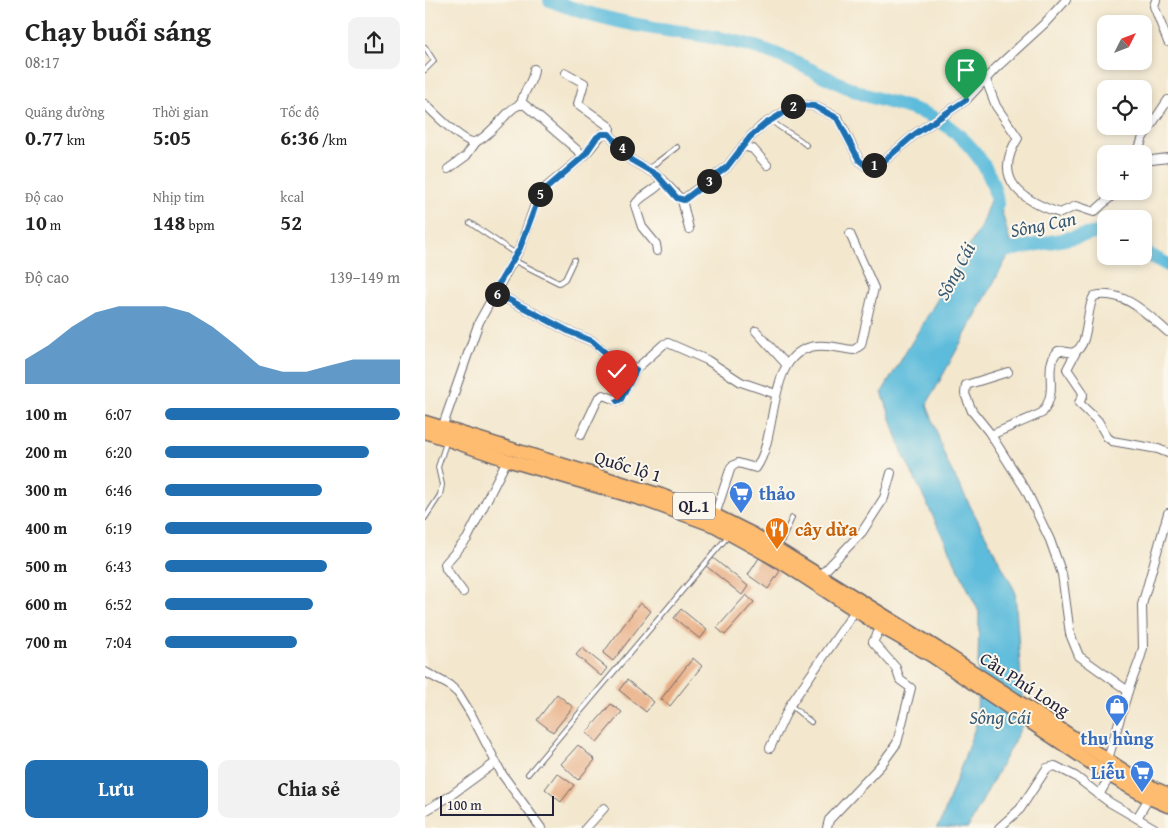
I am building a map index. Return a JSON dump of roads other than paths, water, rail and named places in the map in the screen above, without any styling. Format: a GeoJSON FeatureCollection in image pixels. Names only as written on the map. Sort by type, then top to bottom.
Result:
{"type":"FeatureCollection","features":[{"type":"Feature","properties":{"kind":"highway","name":"Quốc lộ 1"},"geometry":{"type":"LineString","coordinates":[[425,422],[444,434],[507,460],[643,500],[687,515],[730,534],[784,564],[881,627],[935,652]]}},
{"type":"Feature","properties":{"kind":"highway","name":"Quốc lộ 1"},"geometry":{"type":"LineString","coordinates":[[425,432],[444,434],[661,494],[715,515],[821,575],[935,652]]}},
{"type":"Feature","properties":{"kind":"highway","name":"Cầu Phú Long"},"geometry":{"type":"LineString","coordinates":[[935,652],[1092,755]]}},
{"type":"Feature","properties":{"kind":"highway","name":"QL.1"},"geometry":{"type":"LineString","coordinates":[[1092,755],[1108,759],[1143,783],[1168,794]]}},
{"type":"Feature","properties":{"kind":"highway","name":"QL.1"},"geometry":{"type":"LineString","coordinates":[[1092,755],[1110,776],[1149,798],[1168,806]]}},
{"type":"Feature","properties":{"kind":"street"},"geometry":{"type":"LineString","coordinates":[[1156,0],[1154,6],[1168,42]]}},
{"type":"Feature","properties":{"kind":"street"},"geometry":{"type":"LineString","coordinates":[[682,200],[723,171],[743,146],[771,120],[793,106],[801,104],[814,106],[833,115],[841,122],[859,160],[866,166],[884,161],[915,134],[966,100],[1045,24],[1060,2]]}},
{"type":"Feature","properties":{"kind":"street"},"geometry":{"type":"LineString","coordinates":[[521,105],[522,94],[534,75],[534,69]]}},
{"type":"Feature","properties":{"kind":"street"},"geometry":{"type":"LineString","coordinates":[[566,73],[584,83],[578,104],[610,127],[609,134],[631,160],[662,181],[682,200],[689,229]]}},
{"type":"Feature","properties":{"kind":"street"},"geometry":{"type":"LineString","coordinates":[[986,80],[996,106],[1018,138],[1009,155],[1008,172],[1011,181],[1019,193],[1060,213],[1077,206],[1094,212],[1107,200]]}},
{"type":"Feature","properties":{"kind":"street"},"geometry":{"type":"LineString","coordinates":[[1140,145],[1143,136],[1168,100]]}},
{"type":"Feature","properties":{"kind":"street"},"geometry":{"type":"LineString","coordinates":[[425,104],[461,136],[476,142]]}},
{"type":"Feature","properties":{"kind":"street"},"geometry":{"type":"LineString","coordinates":[[448,169],[466,156],[476,142],[512,109],[521,105],[529,107],[584,156]]}},
{"type":"Feature","properties":{"kind":"street"},"geometry":{"type":"LineString","coordinates":[[444,434],[479,322],[514,257],[540,194],[584,156],[597,137],[602,134],[609,134]]}},
{"type":"Feature","properties":{"kind":"street"},"geometry":{"type":"LineString","coordinates":[[743,146],[753,149],[767,165]]}},
{"type":"Feature","properties":{"kind":"street"},"geometry":{"type":"LineString","coordinates":[[1152,160],[1168,158]]}},
{"type":"Feature","properties":{"kind":"street"},"geometry":{"type":"LineString","coordinates":[[657,251],[656,244],[642,227],[635,205],[638,199],[657,189],[662,181]]}},
{"type":"Feature","properties":{"kind":"street"},"geometry":{"type":"LineString","coordinates":[[715,515],[731,467],[738,463],[754,468],[759,464],[772,422],[776,394],[786,364],[797,352],[815,346],[854,350],[861,345],[874,288],[850,234]]}},
{"type":"Feature","properties":{"kind":"street"},"geometry":{"type":"LineString","coordinates":[[494,292],[570,332],[592,341],[607,354],[636,370]]}},
{"type":"Feature","properties":{"kind":"street"},"geometry":{"type":"LineString","coordinates":[[1168,332],[1147,313],[1126,300],[1112,294],[1094,296],[1089,304],[1087,333],[1067,369],[1082,391],[1083,395],[1079,403],[1098,421],[1107,437],[1125,444],[1158,449],[1168,453]]}},
{"type":"Feature","properties":{"kind":"street"},"geometry":{"type":"LineString","coordinates":[[756,331],[786,364]]}},
{"type":"Feature","properties":{"kind":"street"},"geometry":{"type":"LineString","coordinates":[[581,435],[597,399],[603,395],[619,401],[636,370],[664,344],[668,343],[707,360],[741,382],[776,394]]}},
{"type":"Feature","properties":{"kind":"street"},"geometry":{"type":"LineString","coordinates":[[991,435],[1042,413],[1052,394],[1050,374],[1055,354],[1058,351],[1076,352]]}},
{"type":"Feature","properties":{"kind":"street"},"geometry":{"type":"LineString","coordinates":[[1008,372],[981,380],[964,388],[972,411],[991,435],[1026,490],[1050,540],[1062,574],[1070,634],[1079,656],[1128,691]]}},
{"type":"Feature","properties":{"kind":"street"},"geometry":{"type":"LineString","coordinates":[[463,592],[446,569],[445,564],[467,539],[507,460]]}},
{"type":"Feature","properties":{"kind":"street"},"geometry":{"type":"LineString","coordinates":[[821,575],[862,532],[884,498],[891,473]]}},
{"type":"Feature","properties":{"kind":"street"},"geometry":{"type":"LineString","coordinates":[[1108,759],[1143,648],[1142,605],[1168,513]]}},
{"type":"Feature","properties":{"kind":"street"},"geometry":{"type":"LineString","coordinates":[[770,748],[790,705],[855,611]]}},
{"type":"Feature","properties":{"kind":"street"},"geometry":{"type":"LineString","coordinates":[[827,828],[829,820],[881,765],[897,743],[907,708],[911,688],[900,680],[896,668],[873,642],[881,627]]}},
{"type":"Feature","properties":{"kind":"street"},"geometry":{"type":"LineString","coordinates":[[425,672],[449,684],[458,693],[471,714],[495,763],[522,804],[541,828]]}},
{"type":"Feature","properties":{"kind":"street"},"geometry":{"type":"LineString","coordinates":[[425,811],[447,798],[495,763]]}},
{"type":"Feature","properties":{"kind":"street"},"geometry":{"type":"LineString","coordinates":[[999,828],[1020,809],[1050,766],[1058,766],[1075,776],[1099,795],[1154,828]]}},
{"type":"Feature","properties":{"kind":"street"},"geometry":{"type":"LineString","coordinates":[[1099,795],[1110,776]]}},
{"type":"Feature","properties":{"kind":"street"},"geometry":{"type":"LineString","coordinates":[[1137,818],[1149,798]]}},
{"type":"Feature","properties":{"kind":"street"},"geometry":{"type":"LineString","coordinates":[[586,828],[604,808]]}},
{"type":"Feature","properties":{"kind":"lane"},"geometry":{"type":"LineString","coordinates":[[425,47],[434,61],[425,70]]}},
{"type":"Feature","properties":{"kind":"lane"},"geometry":{"type":"LineString","coordinates":[[771,120],[784,132],[798,137],[806,145]]}},
{"type":"Feature","properties":{"kind":"lane"},"geometry":{"type":"LineString","coordinates":[[647,170],[677,147]]}},
{"type":"Feature","properties":{"kind":"lane"},"geometry":{"type":"LineString","coordinates":[[470,223],[514,257],[559,283],[565,279],[574,260]]}},
{"type":"Feature","properties":{"kind":"lane"},"geometry":{"type":"LineString","coordinates":[[425,518],[440,495],[442,485],[438,471],[444,434]]}},
{"type":"Feature","properties":{"kind":"lane"},"geometry":{"type":"LineString","coordinates":[[778,549],[792,518]]}},
{"type":"Feature","properties":{"kind":"lane"},"geometry":{"type":"LineString","coordinates":[[528,774],[730,534]]}},
{"type":"Feature","properties":{"kind":"lane"},"geometry":{"type":"LineString","coordinates":[[790,705],[811,722]]}},
{"type":"Feature","properties":{"kind":"water","name":"Sông Cái"},"geometry":{"type":"Polygon","coordinates":[[[995,186],[1012,249],[927,404],[947,462],[1015,591],[1024,722],[968,828],[936,828],[941,822],[977,722],[979,612],[902,452],[882,392],[980,228],[995,186]]]}},
{"type":"Feature","properties":{"kind":"waterway","name":"Sông Cái"},"geometry":{"type":"LineString","coordinates":[[550,0],[611,19],[713,37],[752,46],[795,62],[863,94],[935,118],[960,137],[981,161],[989,175],[997,204]]}},
{"type":"Feature","properties":{"kind":"waterway","name":"Sông Cạn"},"geometry":{"type":"LineString","coordinates":[[994,253],[1097,233]]}},
{"type":"Feature","properties":{"kind":"waterway","name":"Sông Cạn"},"geometry":{"type":"LineString","coordinates":[[1152,256],[1168,265]]}},
{"type":"Feature","properties":{"kind":"place","name":"thảo"},"geometry":{"type":"Point","coordinates":[741,514]}},
{"type":"Feature","properties":{"kind":"place","name":"cây dừa"},"geometry":{"type":"Point","coordinates":[777,550]}},
{"type":"Feature","properties":{"kind":"place","name":"thu hùng"},"geometry":{"type":"Point","coordinates":[1117,727]}},
{"type":"Feature","properties":{"kind":"place","name":"Liễu"},"geometry":{"type":"Point","coordinates":[1142,793]}}]}
